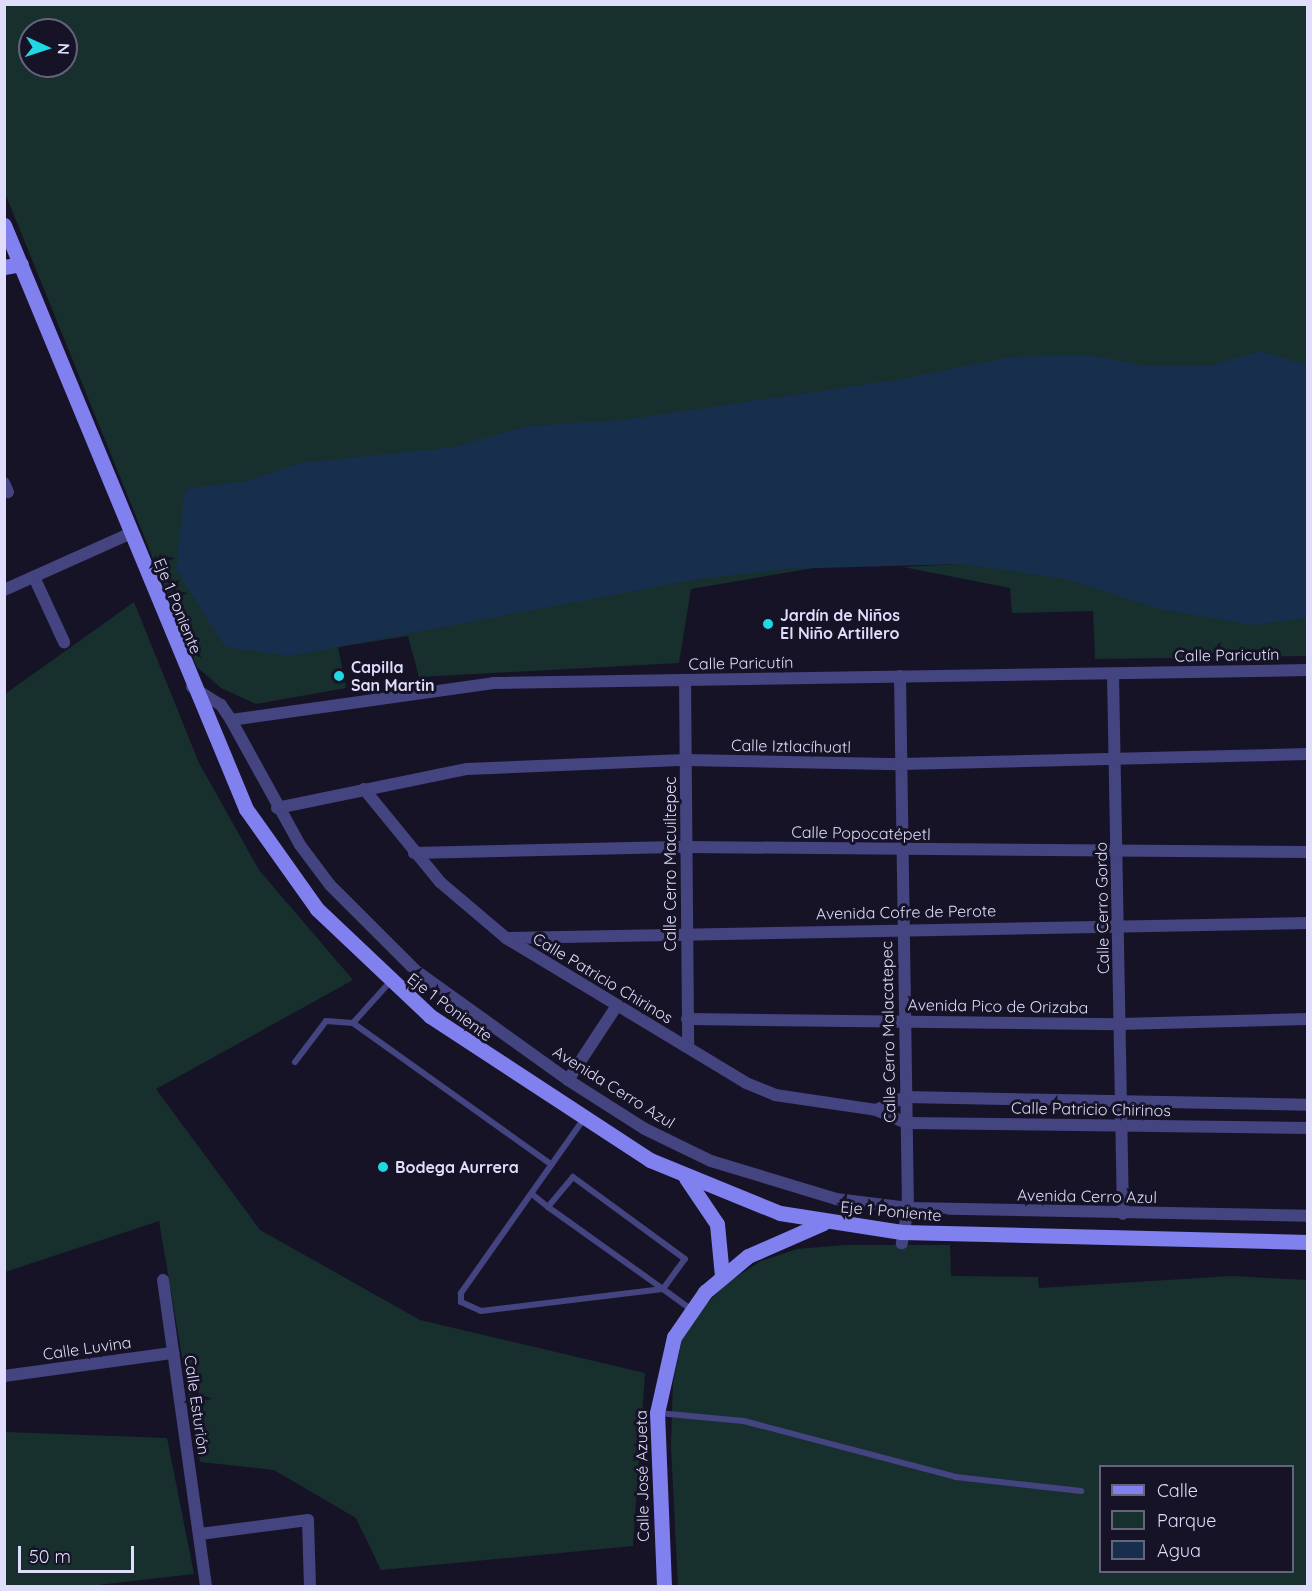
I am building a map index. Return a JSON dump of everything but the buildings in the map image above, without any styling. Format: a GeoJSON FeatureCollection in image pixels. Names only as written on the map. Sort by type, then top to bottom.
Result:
{"type":"FeatureCollection","features":[{"type":"Feature","properties":{"kind":"main road","name":"Eje 1 Poniente"},"geometry":{"type":"LineString","coordinates":[[6,234],[21,264],[191,686],[246,809],[291,878],[389,983],[583,1120],[686,1178],[747,1203],[823,1223],[902,1238],[1308,1242]]}},
{"type":"Feature","properties":{"kind":"main road"},"geometry":{"type":"LineString","coordinates":[[4,267],[21,264]]}},
{"type":"Feature","properties":{"kind":"main road"},"geometry":{"type":"LineString","coordinates":[[686,1178],[717,1224],[722,1276]]}},
{"type":"Feature","properties":{"kind":"main road","name":"Calle José Azueta"},"geometry":{"type":"LineString","coordinates":[[664,1587],[657,1413],[668,1355],[691,1309],[722,1276],[748,1256],[823,1223]]}},
{"type":"Feature","properties":{"kind":"street"},"geometry":{"type":"LineString","coordinates":[[4,590],[129,534]]}},
{"type":"Feature","properties":{"kind":"street"},"geometry":{"type":"LineString","coordinates":[[34,577],[64,642]]}},
{"type":"Feature","properties":{"kind":"street","name":"Calle Paricutín"},"geometry":{"type":"LineString","coordinates":[[231,720],[462,685],[1308,670]]}},
{"type":"Feature","properties":{"kind":"street","name":"Calle Cerro Gordo"},"geometry":{"type":"LineString","coordinates":[[1113,674],[1119,853],[1123,1214]]}},
{"type":"Feature","properties":{"kind":"street","name":"Calle Cerro Malacatepec"},"geometry":{"type":"LineString","coordinates":[[900,676],[908,1208],[902,1238]]}},
{"type":"Feature","properties":{"kind":"street","name":"Calle Cerro Macuiltepec"},"geometry":{"type":"LineString","coordinates":[[685,680],[688,1047]]}},
{"type":"Feature","properties":{"kind":"street"},"geometry":{"type":"LineString","coordinates":[[191,686],[215,700],[231,720]]}},
{"type":"Feature","properties":{"kind":"street","name":"Avenida Cerro Azul"},"geometry":{"type":"LineString","coordinates":[[231,720],[277,808],[330,885],[415,970],[568,1080],[645,1130],[711,1161],[836,1199],[908,1208],[1308,1216]]}},
{"type":"Feature","properties":{"kind":"street","name":"Calle Iztlacíhuatl"},"geometry":{"type":"LineString","coordinates":[[277,808],[467,769],[686,760],[901,764],[1308,754]]}},
{"type":"Feature","properties":{"kind":"street","name":"Calle Patricio Chirinos"},"geometry":{"type":"LineString","coordinates":[[364,789],[414,853],[506,938],[616,1007],[775,1095],[876,1110],[906,1124],[1308,1128]]}},
{"type":"Feature","properties":{"kind":"street","name":"Calle Popocatépetl"},"geometry":{"type":"LineString","coordinates":[[414,853],[686,848],[1119,853],[1308,852]]}},
{"type":"Feature","properties":{"kind":"street","name":"Avenida Cofre de Perote"},"geometry":{"type":"LineString","coordinates":[[506,938],[1119,923],[1308,923]]}},
{"type":"Feature","properties":{"kind":"street"},"geometry":{"type":"LineString","coordinates":[[568,1080],[616,1007]]}},
{"type":"Feature","properties":{"kind":"street","name":"Avenida Pico de Orizaba"},"geometry":{"type":"LineString","coordinates":[[687,1019],[1120,1024],[1308,1019]]}},
{"type":"Feature","properties":{"kind":"street","name":"Calle Patricio Chirinos"},"geometry":{"type":"LineString","coordinates":[[876,1110],[905,1097],[1308,1105]]}},
{"type":"Feature","properties":{"kind":"street"},"geometry":{"type":"LineString","coordinates":[[1235,1104],[1235,1127]]}},
{"type":"Feature","properties":{"kind":"street","name":"Calle Esturión"},"geometry":{"type":"LineString","coordinates":[[163,1280],[206,1587]]}},
{"type":"Feature","properties":{"kind":"street","name":"Calle Luvina"},"geometry":{"type":"LineString","coordinates":[[4,1376],[173,1353]]}},
{"type":"Feature","properties":{"kind":"street"},"geometry":{"type":"LineString","coordinates":[[200,1534],[308,1520],[310,1587]]}},
{"type":"Feature","properties":{"kind":"lane"},"geometry":{"type":"LineString","coordinates":[[353,1023],[389,983]]}},
{"type":"Feature","properties":{"kind":"lane"},"geometry":{"type":"LineString","coordinates":[[295,1062],[326,1021],[353,1023],[552,1165]]}},
{"type":"Feature","properties":{"kind":"lane"},"geometry":{"type":"LineString","coordinates":[[583,1120],[460,1293],[460,1302],[481,1311],[663,1289]]}},
{"type":"Feature","properties":{"kind":"lane"},"geometry":{"type":"LineString","coordinates":[[548,1207],[573,1177],[684,1254],[663,1289]]}},
{"type":"Feature","properties":{"kind":"lane"},"geometry":{"type":"LineString","coordinates":[[532,1194],[691,1309]]}},
{"type":"Feature","properties":{"kind":"lane"},"geometry":{"type":"LineString","coordinates":[[657,1413],[744,1421],[956,1477],[1081,1491]]}},
{"type":"Feature","properties":{"kind":"green space"},"geometry":{"type":"Polygon","coordinates":[[[4,5],[1307,5],[1307,656],[1095,659],[1093,611],[1012,613],[1010,588],[903,567],[958,564],[913,551],[691,589],[679,663],[419,677],[408,636],[338,647],[346,688],[256,704],[221,688],[197,667],[5,193],[4,5]]]}},
{"type":"Feature","properties":{"kind":"green space"},"geometry":{"type":"Polygon","coordinates":[[[134,602],[199,763],[259,870],[353,980],[156,1089],[260,1230],[420,1320],[645,1373],[633,1546],[381,1570],[356,1518],[274,1470],[200,1462],[159,1221],[5,1272],[5,694],[134,602]]]}},
{"type":"Feature","properties":{"kind":"green space"},"geometry":{"type":"Polygon","coordinates":[[[844,1245],[950,1245],[951,1276],[1038,1277],[1039,1288],[1232,1276],[1307,1280],[1307,1586],[678,1586],[671,1446],[673,1383],[682,1339],[701,1309],[730,1281],[761,1261],[797,1249],[844,1245]]]}},
{"type":"Feature","properties":{"kind":"green space"},"geometry":{"type":"Polygon","coordinates":[[[5,1432],[167,1438],[194,1574],[89,1586],[5,1586],[5,1432]]]}},
{"type":"Feature","properties":{"kind":"water"},"geometry":{"type":"Polygon","coordinates":[[[1260,351],[1307,365],[1306,618],[1253,625],[1159,609],[1066,579],[962,564],[784,569],[692,580],[290,656],[225,647],[176,569],[185,489],[247,481],[300,463],[454,447],[528,426],[623,420],[896,380],[1011,357],[1089,355],[1147,366],[1213,365],[1260,351]]]}},
{"type":"Feature","properties":{"kind":"place","name":"Jardín de Niños El Niño Artillero"},"geometry":{"type":"Point","coordinates":[768,624]}},
{"type":"Feature","properties":{"kind":"place","name":"Capilla San Martin"},"geometry":{"type":"Point","coordinates":[339,676]}},
{"type":"Feature","properties":{"kind":"place","name":"Bodega Aurrera"},"geometry":{"type":"Point","coordinates":[383,1167]}}]}
